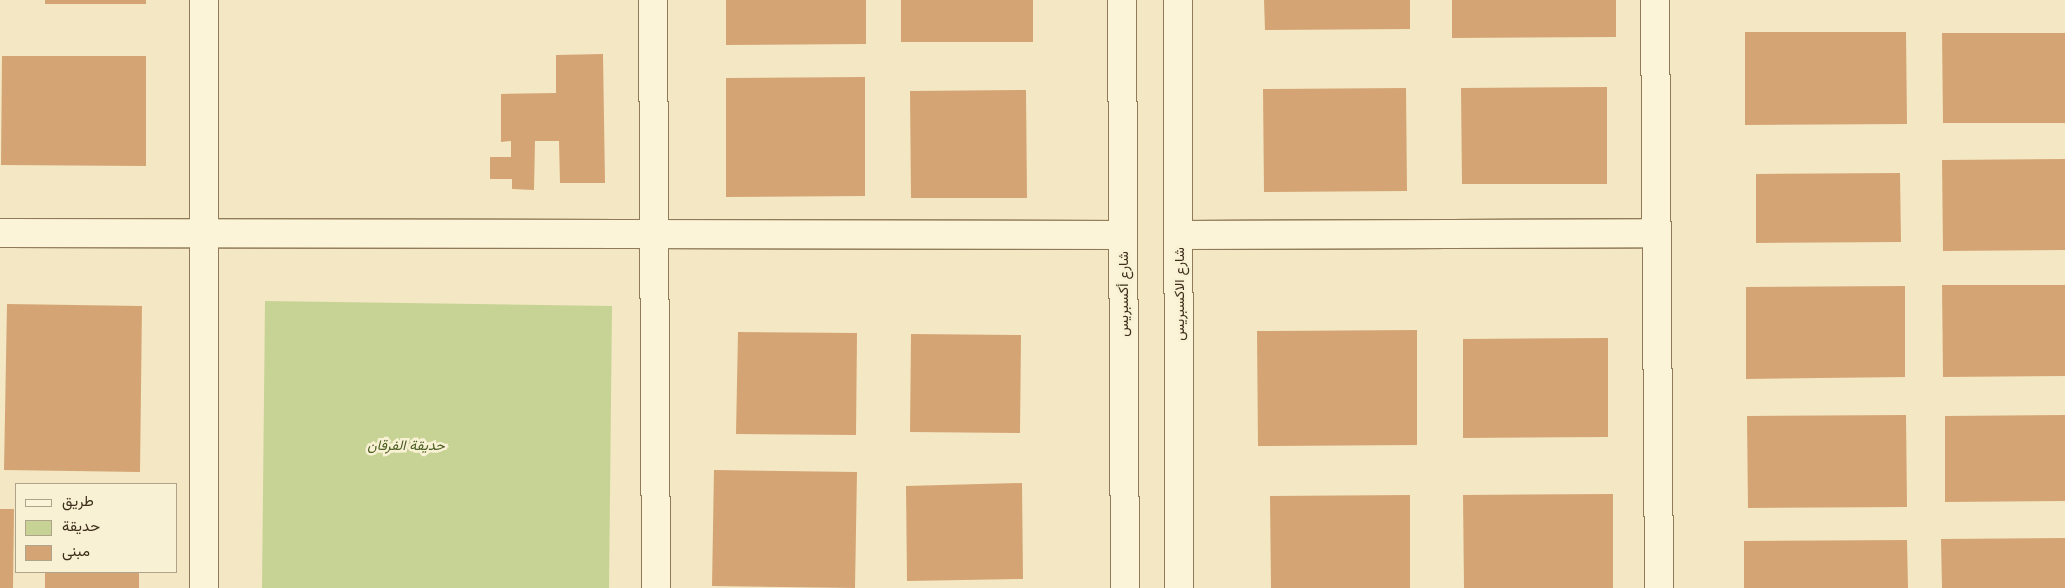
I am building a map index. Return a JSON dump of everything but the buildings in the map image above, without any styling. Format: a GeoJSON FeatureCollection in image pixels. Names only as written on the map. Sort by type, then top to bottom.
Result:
{"type":"FeatureCollection","features":[{"type":"Feature","properties":{"kind":"street"},"geometry":{"type":"LineString","coordinates":[[204,0],[204,588]]}},
{"type":"Feature","properties":{"kind":"street"},"geometry":{"type":"LineString","coordinates":[[653,0],[656,588]]}},
{"type":"Feature","properties":{"kind":"street","name":"شارع أكسبريس"},"geometry":{"type":"LineString","coordinates":[[1122,0],[1125,588]]}},
{"type":"Feature","properties":{"kind":"street","name":"شارع الاكسبريس"},"geometry":{"type":"LineString","coordinates":[[1178,0],[1179,588]]}},
{"type":"Feature","properties":{"kind":"street"},"geometry":{"type":"LineString","coordinates":[[1655,0],[1659,588]]}},
{"type":"Feature","properties":{"kind":"street"},"geometry":{"type":"LineString","coordinates":[[0,233],[1123,235]]}},
{"type":"Feature","properties":{"kind":"street"},"geometry":{"type":"LineString","coordinates":[[1179,234],[1656,233]]}},
{"type":"Feature","properties":{"kind":"green space","name":"حديقة الفرقان"},"geometry":{"type":"Polygon","coordinates":[[[265,301],[612,306],[609,588],[262,588],[265,301]]]}}]}
